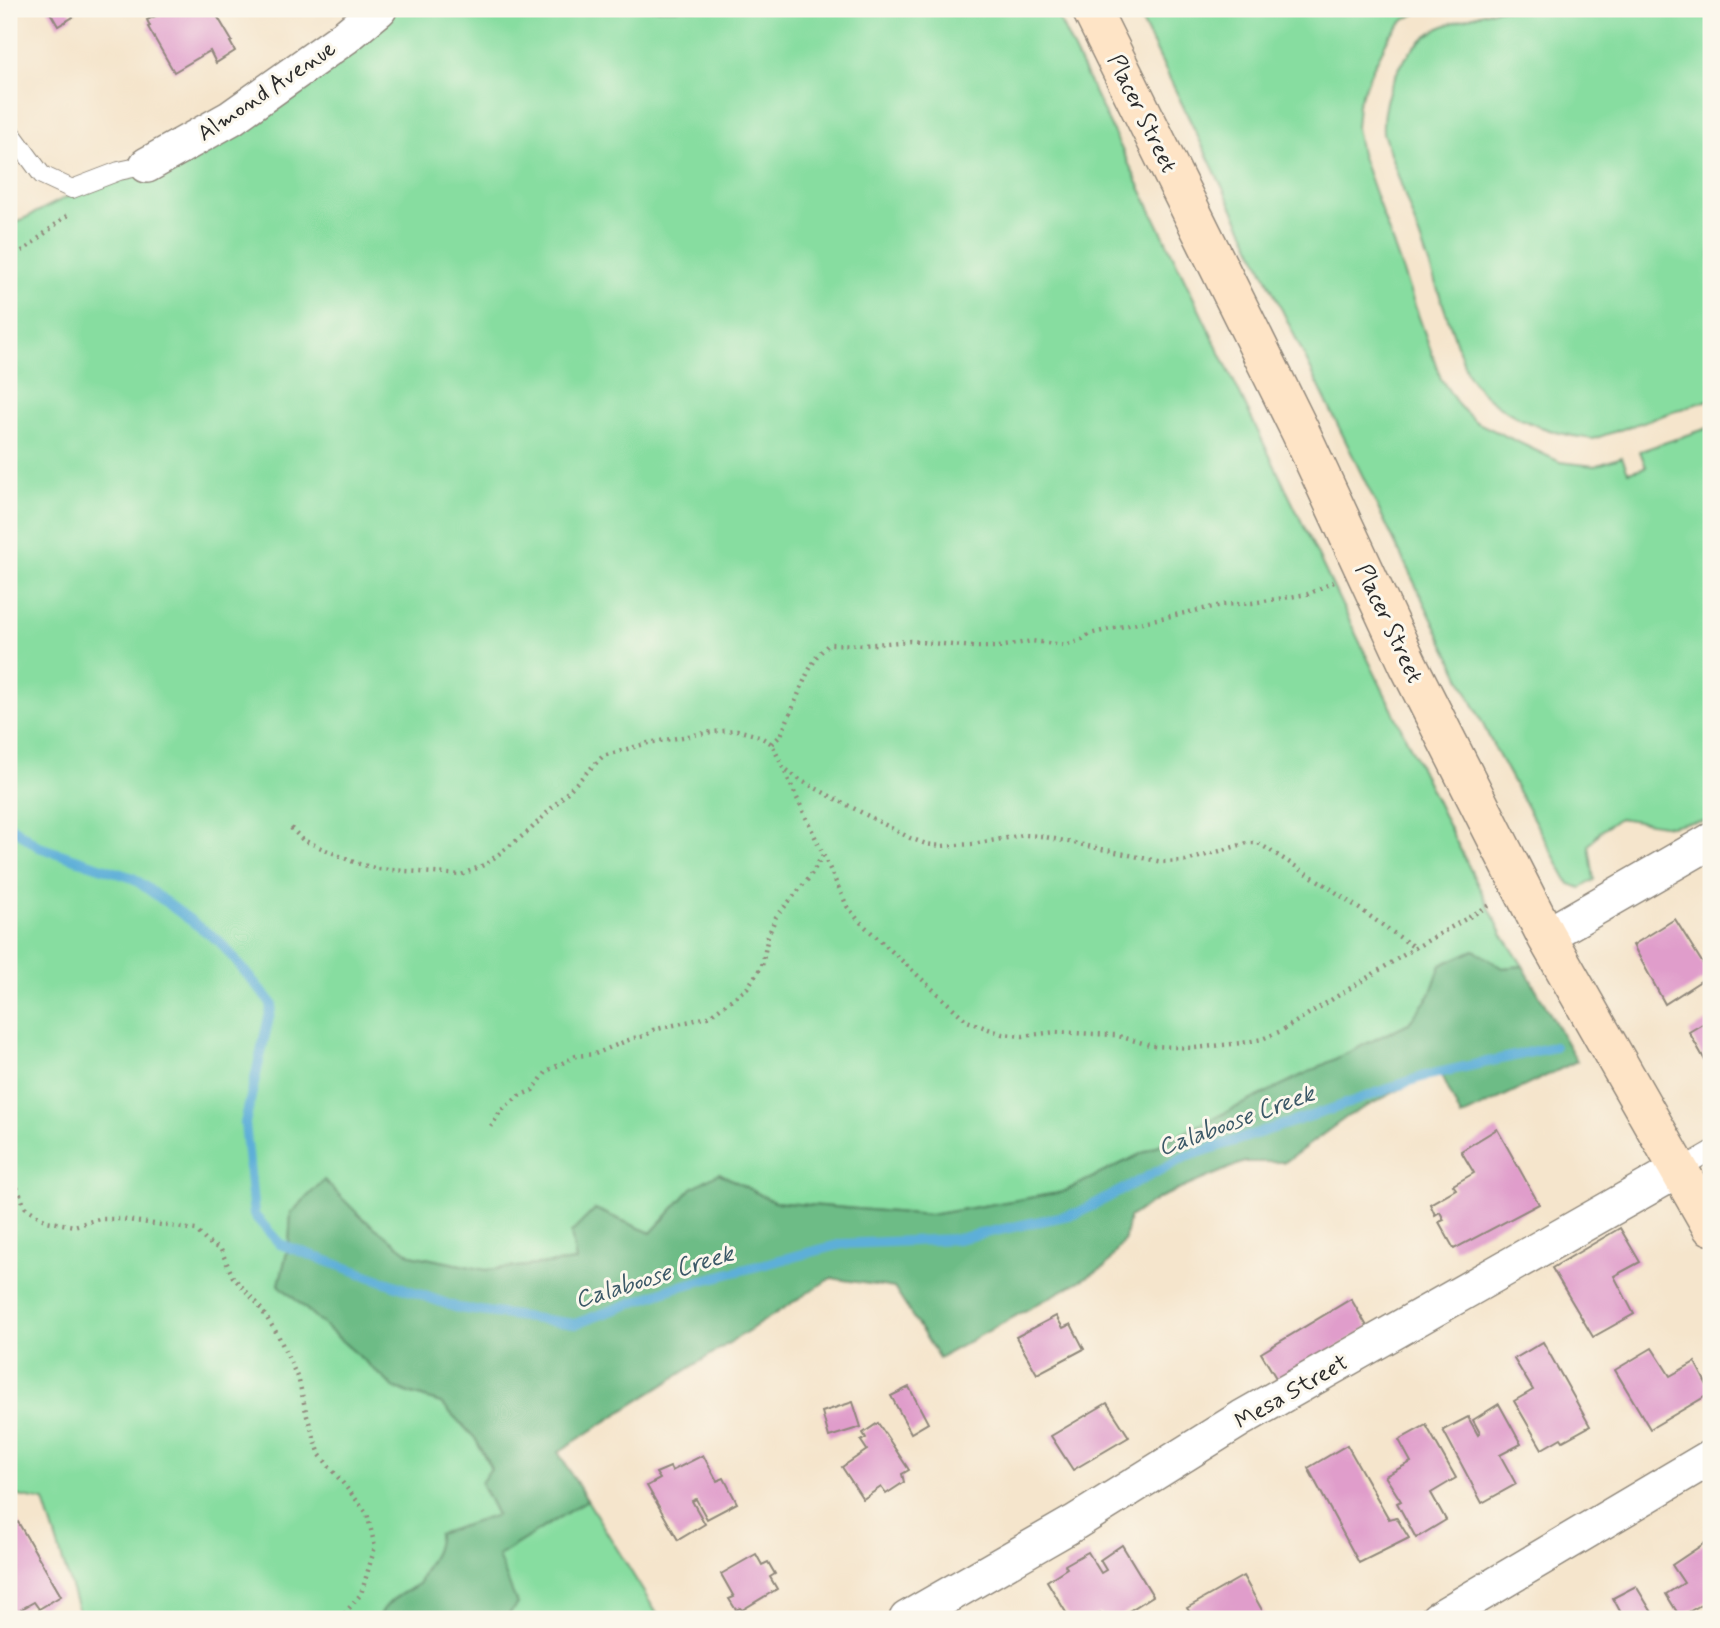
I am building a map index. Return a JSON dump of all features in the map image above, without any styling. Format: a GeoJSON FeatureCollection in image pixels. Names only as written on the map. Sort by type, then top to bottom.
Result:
{"type":"FeatureCollection","features":[{"type":"Feature","properties":{"kind":"main road","name":"Placer Street"},"geometry":{"type":"LineString","coordinates":[[1091,9],[1300,431],[1408,664],[1546,936],[1696,1160],[1711,1226]]}},
{"type":"Feature","properties":{"kind":"street","name":"Almond Avenue"},"geometry":{"type":"LineString","coordinates":[[147,165],[231,118],[345,37],[379,9]]}},
{"type":"Feature","properties":{"kind":"street"},"geometry":{"type":"LineString","coordinates":[[1546,936],[1711,841]]}},
{"type":"Feature","properties":{"kind":"street","name":"Mesa Street"},"geometry":{"type":"LineString","coordinates":[[907,1619],[1074,1522],[1242,1418],[1696,1160]]}},
{"type":"Feature","properties":{"kind":"street"},"geometry":{"type":"LineString","coordinates":[[1438,1619],[1711,1458]]}},
{"type":"Feature","properties":{"kind":"lane"},"geometry":{"type":"LineString","coordinates":[[9,130],[43,175],[72,189],[119,171],[147,165]]}},
{"type":"Feature","properties":{"kind":"path"},"geometry":{"type":"LineString","coordinates":[[772,744],[781,735],[817,656],[829,644],[864,645],[909,641],[974,647],[999,647],[1032,642],[1064,645],[1082,640],[1090,634],[1222,605],[1308,594],[1363,567]]}},
{"type":"Feature","properties":{"kind":"path"},"geometry":{"type":"LineString","coordinates":[[291,828],[303,841],[356,863],[378,869],[461,875],[486,864],[530,830],[603,756],[648,743],[737,730],[758,736],[772,744],[786,769],[847,906],[865,927],[967,1021],[1002,1034],[1106,1034],[1153,1046],[1195,1048],[1252,1041],[1281,1031],[1415,948],[1522,887]]}},
{"type":"Feature","properties":{"kind":"path"},"geometry":{"type":"LineString","coordinates":[[786,769],[800,780],[910,838],[941,846],[973,844],[1024,835],[1041,836],[1162,862],[1186,861],[1247,843],[1258,844],[1327,886],[1415,948]]}},
{"type":"Feature","properties":{"kind":"path"},"geometry":{"type":"LineString","coordinates":[[491,1127],[500,1112],[519,1096],[533,1090],[547,1071],[576,1056],[595,1054],[645,1036],[653,1030],[708,1017],[747,988],[762,966],[768,936],[776,917],[809,878],[823,854]]}},
{"type":"Feature","properties":{"kind":"path"},"geometry":{"type":"LineString","coordinates":[[9,1168],[25,1207],[46,1222],[74,1226],[99,1219],[120,1219],[196,1230],[207,1242],[220,1250],[233,1277],[257,1303],[278,1335],[299,1381],[320,1455],[367,1513],[375,1547],[361,1594],[340,1619]]}},
{"type":"Feature","properties":{"kind":"green space"},"geometry":{"type":"Polygon","coordinates":[[[396,9],[1054,9],[1451,831],[1503,935],[1523,966],[1502,968],[1474,950],[1441,965],[1430,995],[1409,1023],[1063,1192],[930,1215],[774,1202],[719,1173],[692,1188],[651,1233],[595,1209],[576,1261],[486,1270],[411,1255],[361,1217],[324,1181],[291,1213],[289,1244],[279,1285],[396,1389],[441,1403],[475,1438],[491,1469],[481,1483],[497,1515],[449,1540],[432,1557],[419,1584],[389,1603],[379,1619],[81,1619],[44,1501],[9,1494],[9,226],[140,160],[379,24],[396,9]]]}},
{"type":"Feature","properties":{"kind":"green space"},"geometry":{"type":"Polygon","coordinates":[[[1136,9],[1424,9],[1404,20],[1390,35],[1358,104],[1356,128],[1361,154],[1441,379],[1459,406],[1476,422],[1560,462],[1595,466],[1622,457],[1628,472],[1646,467],[1640,451],[1711,427],[1711,821],[1670,826],[1619,818],[1600,832],[1589,845],[1594,880],[1581,888],[1569,884],[1494,747],[1136,9]]]}},
{"type":"Feature","properties":{"kind":"green space"},"geometry":{"type":"Polygon","coordinates":[[[1496,9],[1711,9],[1711,399],[1593,439],[1557,432],[1522,420],[1491,400],[1467,373],[1383,133],[1383,118],[1390,88],[1397,73],[1405,59],[1426,36],[1439,28],[1496,9]]]}},
{"type":"Feature","properties":{"kind":"green space"},"geometry":{"type":"Polygon","coordinates":[[[1474,950],[1502,968],[1523,966],[1577,1061],[1461,1117],[1439,1069],[1348,1116],[1285,1162],[1244,1162],[1159,1198],[1129,1217],[1125,1239],[1105,1267],[939,1358],[894,1288],[831,1278],[558,1452],[587,1500],[498,1556],[517,1604],[505,1619],[379,1619],[385,1607],[419,1584],[434,1553],[438,1534],[497,1515],[481,1483],[491,1468],[475,1438],[441,1403],[396,1389],[279,1285],[289,1244],[291,1213],[324,1180],[361,1217],[411,1255],[486,1270],[576,1261],[571,1233],[595,1209],[651,1233],[692,1188],[719,1173],[774,1202],[930,1215],[1063,1192],[1409,1023],[1430,995],[1441,965],[1474,950]]]}},
{"type":"Feature","properties":{"kind":"green space"},"geometry":{"type":"Polygon","coordinates":[[[587,1500],[659,1617],[505,1619],[517,1604],[497,1556],[587,1500]]]}},
{"type":"Feature","properties":{"kind":"building"},"geometry":{"type":"Polygon","coordinates":[[[48,9],[69,9],[73,17],[58,26],[48,9]]]}},
{"type":"Feature","properties":{"kind":"building"},"geometry":{"type":"Polygon","coordinates":[[[170,9],[213,9],[235,51],[216,63],[210,51],[174,72],[148,27],[150,26],[147,20],[170,9]]]}},
{"type":"Feature","properties":{"kind":"building"},"geometry":{"type":"Polygon","coordinates":[[[1675,919],[1710,975],[1665,1004],[1633,945],[1675,919]]]}},
{"type":"Feature","properties":{"kind":"building"},"geometry":{"type":"Polygon","coordinates":[[[1711,1019],[1711,1071],[1689,1032],[1711,1019]]]}},
{"type":"Feature","properties":{"kind":"building"},"geometry":{"type":"Polygon","coordinates":[[[1497,1129],[1539,1204],[1454,1249],[1439,1222],[1444,1220],[1440,1212],[1435,1215],[1430,1204],[1456,1189],[1453,1185],[1474,1173],[1461,1151],[1497,1129]]]}},
{"type":"Feature","properties":{"kind":"building"},"geometry":{"type":"Polygon","coordinates":[[[1620,1228],[1640,1262],[1614,1276],[1634,1314],[1593,1337],[1552,1268],[1620,1228]]]}},
{"type":"Feature","properties":{"kind":"building"},"geometry":{"type":"Polygon","coordinates":[[[1351,1299],[1368,1328],[1279,1383],[1261,1353],[1351,1299]]]}},
{"type":"Feature","properties":{"kind":"building"},"geometry":{"type":"Polygon","coordinates":[[[1056,1316],[1063,1328],[1071,1324],[1084,1349],[1037,1374],[1016,1337],[1056,1316]]]}},
{"type":"Feature","properties":{"kind":"building"},"geometry":{"type":"Polygon","coordinates":[[[1543,1342],[1590,1426],[1542,1449],[1514,1401],[1533,1390],[1514,1359],[1543,1342]]]}},
{"type":"Feature","properties":{"kind":"building"},"geometry":{"type":"Polygon","coordinates":[[[1652,1348],[1670,1376],[1695,1362],[1711,1393],[1650,1429],[1615,1370],[1652,1348]]]}},
{"type":"Feature","properties":{"kind":"building"},"geometry":{"type":"Polygon","coordinates":[[[909,1387],[928,1423],[911,1433],[891,1396],[909,1387]]]}},
{"type":"Feature","properties":{"kind":"building"},"geometry":{"type":"Polygon","coordinates":[[[853,1402],[861,1427],[829,1437],[822,1412],[853,1402]]]}},
{"type":"Feature","properties":{"kind":"building"},"geometry":{"type":"Polygon","coordinates":[[[1107,1403],[1129,1437],[1073,1470],[1051,1436],[1107,1403]]]}},
{"type":"Feature","properties":{"kind":"building"},"geometry":{"type":"Polygon","coordinates":[[[1499,1404],[1521,1444],[1500,1455],[1516,1484],[1482,1503],[1443,1430],[1468,1417],[1478,1435],[1480,1433],[1473,1420],[1499,1404]]]}},
{"type":"Feature","properties":{"kind":"building"},"geometry":{"type":"Polygon","coordinates":[[[878,1423],[909,1470],[902,1474],[904,1482],[886,1494],[881,1487],[863,1499],[842,1467],[867,1450],[861,1441],[866,1438],[863,1433],[878,1423]]]}},
{"type":"Feature","properties":{"kind":"building"},"geometry":{"type":"Polygon","coordinates":[[[1426,1425],[1456,1478],[1431,1493],[1446,1520],[1416,1538],[1397,1503],[1401,1501],[1385,1476],[1411,1462],[1399,1440],[1426,1425]]]}},
{"type":"Feature","properties":{"kind":"building"},"geometry":{"type":"Polygon","coordinates":[[[1347,1445],[1389,1519],[1396,1517],[1409,1538],[1359,1563],[1308,1468],[1347,1445]]]}},
{"type":"Feature","properties":{"kind":"building"},"geometry":{"type":"Polygon","coordinates":[[[703,1455],[717,1481],[724,1478],[737,1503],[707,1519],[696,1499],[692,1501],[705,1524],[678,1540],[647,1486],[660,1479],[656,1473],[670,1467],[672,1471],[703,1455]]]}},
{"type":"Feature","properties":{"kind":"building"},"geometry":{"type":"Polygon","coordinates":[[[18,1522],[61,1596],[39,1609],[34,1602],[20,1610],[23,1617],[9,1619],[9,1527],[18,1522]]]}},
{"type":"Feature","properties":{"kind":"building"},"geometry":{"type":"Polygon","coordinates":[[[1705,1543],[1711,1554],[1711,1599],[1680,1617],[1666,1594],[1684,1583],[1672,1565],[1705,1543]]]}},
{"type":"Feature","properties":{"kind":"building"},"geometry":{"type":"Polygon","coordinates":[[[1122,1545],[1153,1596],[1116,1619],[1104,1619],[1100,1613],[1090,1619],[1070,1619],[1047,1581],[1067,1568],[1065,1565],[1088,1552],[1101,1573],[1106,1570],[1100,1560],[1122,1545]]]}},
{"type":"Feature","properties":{"kind":"building"},"geometry":{"type":"Polygon","coordinates":[[[756,1554],[762,1565],[768,1562],[775,1574],[770,1577],[777,1589],[742,1610],[736,1610],[729,1599],[734,1597],[721,1574],[756,1554]]]}},
{"type":"Feature","properties":{"kind":"building"},"geometry":{"type":"Polygon","coordinates":[[[1243,1576],[1267,1619],[1194,1619],[1187,1608],[1243,1576]]]}},
{"type":"Feature","properties":{"kind":"building"},"geometry":{"type":"Polygon","coordinates":[[[1636,1586],[1656,1619],[1618,1619],[1621,1613],[1613,1598],[1636,1586]]]}},
{"type":"Feature","properties":{"kind":"waterway","name":"Calaboose Creek"},"geometry":{"type":"LineString","coordinates":[[9,825],[39,847],[133,878],[220,942],[272,1004],[245,1123],[254,1215],[280,1244],[458,1308],[575,1324],[673,1288],[842,1244],[957,1239],[1078,1213],[1185,1157],[1424,1076],[1554,1047]]}}]}
